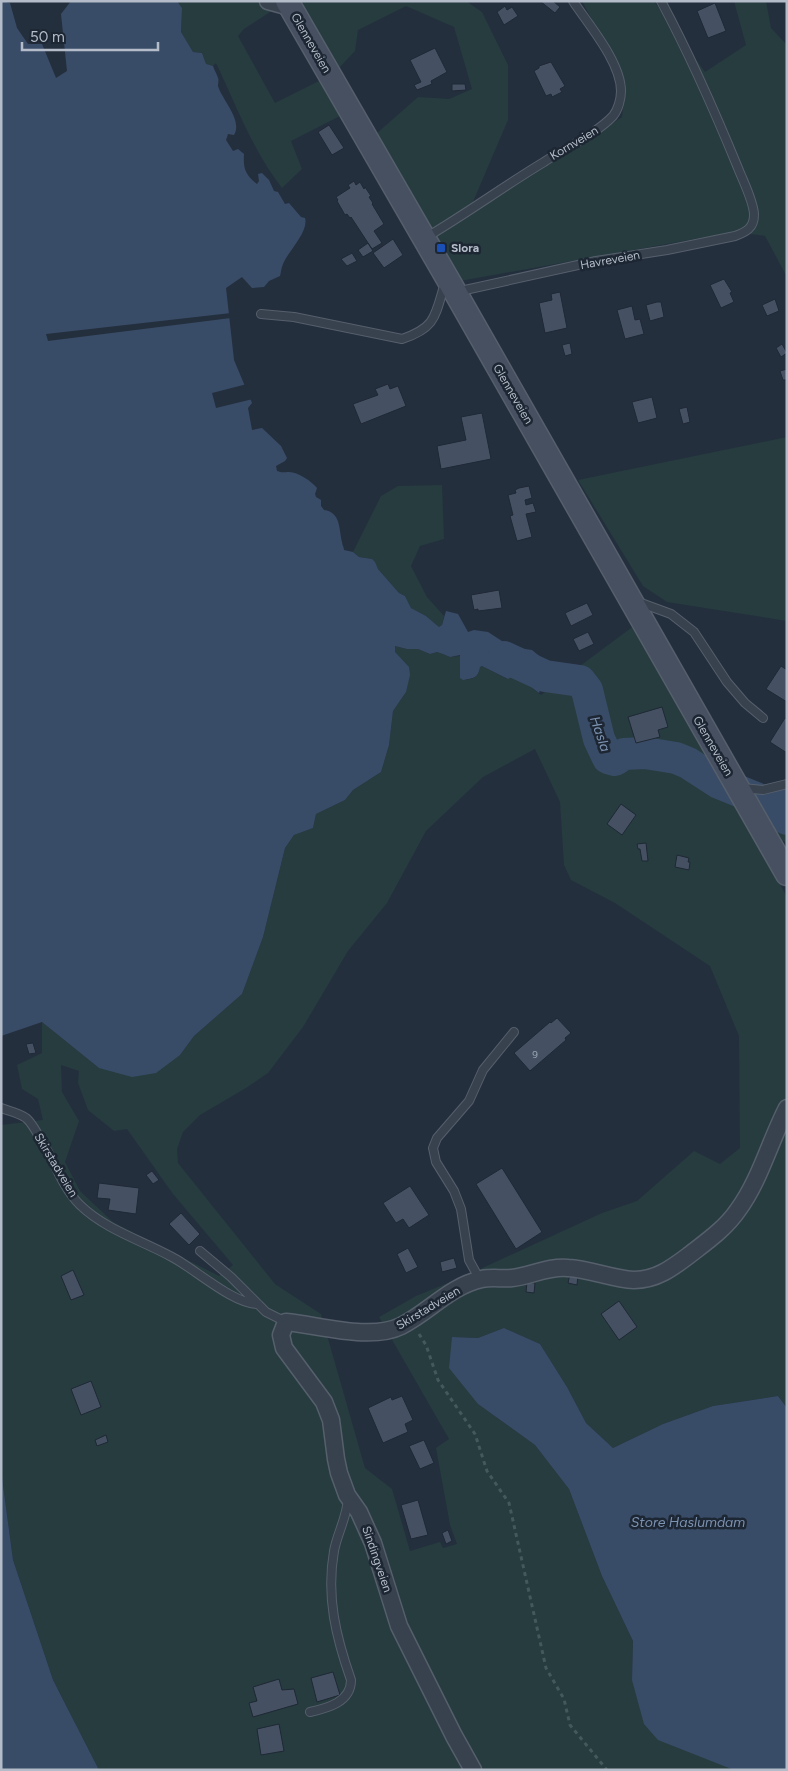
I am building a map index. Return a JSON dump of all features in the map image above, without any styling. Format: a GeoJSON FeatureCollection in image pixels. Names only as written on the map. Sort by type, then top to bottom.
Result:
{"type":"FeatureCollection","features":[{"type":"Feature","properties":{"kind":"main road","name":"Glenneveien"},"geometry":{"type":"LineString","coordinates":[[288,4],[787,874]]}},
{"type":"Feature","properties":{"kind":"street"},"geometry":{"type":"LineString","coordinates":[[268,1],[288,4]]}},
{"type":"Feature","properties":{"kind":"street","name":"Skirstadveien"},"geometry":{"type":"LineString","coordinates":[[286,1322],[310,1324],[349,1332],[389,1331],[410,1321],[445,1295],[480,1280],[512,1278],[566,1267],[636,1280],[653,1277],[668,1270],[713,1237],[739,1210],[756,1178],[787,1108]]}},
{"type":"Feature","properties":{"kind":"street","name":"Sindingveien"},"geometry":{"type":"LineString","coordinates":[[286,1322],[280,1335],[284,1348],[324,1402],[331,1420],[336,1459],[347,1495],[359,1512],[373,1543],[399,1626],[407,1645],[473,1770]]}},
{"type":"Feature","properties":{"kind":"lane","name":"Kornveien"},"geometry":{"type":"LineString","coordinates":[[424,239],[527,172],[600,128],[617,110],[621,91],[611,59],[602,42],[573,1]]}},
{"type":"Feature","properties":{"kind":"lane","name":"Havreveien"},"geometry":{"type":"LineString","coordinates":[[453,289],[465,290],[587,264],[735,236],[745,232],[752,226],[754,215],[749,195],[705,89],[661,1]]}},
{"type":"Feature","properties":{"kind":"lane"},"geometry":{"type":"LineString","coordinates":[[261,314],[294,317],[402,339],[417,334],[434,319],[444,286],[453,289]]}},
{"type":"Feature","properties":{"kind":"lane"},"geometry":{"type":"LineString","coordinates":[[635,607],[641,603],[671,614],[694,632],[727,682],[745,703],[763,718]]}},
{"type":"Feature","properties":{"kind":"lane"},"geometry":{"type":"LineString","coordinates":[[737,788],[763,790],[787,784]]}},
{"type":"Feature","properties":{"kind":"lane"},"geometry":{"type":"LineString","coordinates":[[480,1280],[469,1260],[461,1209],[454,1191],[436,1162],[433,1148],[437,1138],[469,1101],[483,1070],[514,1032]]}},
{"type":"Feature","properties":{"kind":"lane","name":"Skirstadveien"},"geometry":{"type":"LineString","coordinates":[[1,1108],[19,1114],[29,1121],[43,1141],[52,1162],[74,1198],[101,1222],[173,1258],[214,1285],[242,1300],[258,1304],[273,1317],[286,1322]]}},
{"type":"Feature","properties":{"kind":"lane"},"geometry":{"type":"LineString","coordinates":[[200,1251],[231,1277],[258,1304]]}},
{"type":"Feature","properties":{"kind":"lane"},"geometry":{"type":"LineString","coordinates":[[310,1712],[338,1703],[344,1698],[351,1686],[351,1680],[336,1630],[332,1602],[333,1561],[339,1530],[346,1511],[347,1495]]}},
{"type":"Feature","properties":{"kind":"path"},"geometry":{"type":"LineString","coordinates":[[410,1321],[426,1344],[438,1380],[475,1434],[487,1471],[510,1503],[546,1668],[564,1700],[570,1725],[607,1770]]}},
{"type":"Feature","properties":{"kind":"green space"},"geometry":{"type":"Polygon","coordinates":[[[177,1],[287,1],[244,29],[238,36],[275,103],[323,79],[342,115],[291,141],[302,169],[282,188],[262,159],[216,63],[213,66],[206,65],[202,53],[193,52],[181,32],[182,8],[177,1]]]}},
{"type":"Feature","properties":{"kind":"green space"},"geometry":{"type":"Polygon","coordinates":[[[287,1],[466,1],[482,12],[508,65],[508,120],[467,216],[622,117],[626,84],[582,1],[654,1],[705,72],[746,45],[734,1],[766,1],[771,28],[787,45],[787,277],[765,236],[734,232],[460,281],[376,134],[418,97],[449,99],[472,89],[454,27],[406,6],[358,30],[355,51],[338,69],[287,1]]]}},
{"type":"Feature","properties":{"kind":"green space"},"geometry":{"type":"Polygon","coordinates":[[[787,437],[787,621],[667,602],[643,586],[578,480],[787,437]]]}},
{"type":"Feature","properties":{"kind":"green space"},"geometry":{"type":"Polygon","coordinates":[[[442,485],[444,539],[420,546],[411,566],[427,597],[444,616],[442,625],[439,627],[426,616],[411,608],[405,596],[399,593],[378,569],[372,559],[359,557],[353,552],[381,496],[398,486],[442,485]]]}},
{"type":"Feature","properties":{"kind":"green space"},"geometry":{"type":"Polygon","coordinates":[[[635,625],[787,897],[787,1408],[778,1396],[713,1406],[663,1424],[613,1448],[586,1423],[567,1387],[540,1344],[504,1328],[478,1338],[453,1337],[478,1404],[535,1445],[569,1489],[602,1576],[633,1641],[632,1680],[734,1770],[99,1770],[53,1680],[13,1560],[1,1470],[1,1125],[43,1120],[38,1099],[22,1089],[17,1065],[42,1053],[42,1022],[99,1068],[180,1055],[194,1036],[242,994],[263,937],[285,848],[294,835],[313,828],[316,814],[345,800],[353,790],[381,772],[389,745],[393,711],[406,692],[395,646],[418,649],[430,654],[437,652],[450,657],[460,656],[463,680],[475,677],[482,666],[507,679],[515,675],[541,695],[635,625]],[[535,749],[483,777],[426,831],[387,903],[348,951],[303,1027],[268,1073],[200,1115],[183,1132],[177,1149],[178,1163],[275,1284],[321,1314],[365,1468],[392,1489],[410,1551],[440,1542],[443,1548],[457,1544],[450,1525],[436,1448],[449,1439],[379,1317],[416,1296],[465,1276],[602,1213],[637,1201],[694,1151],[720,1164],[740,1148],[739,1036],[710,966],[615,903],[571,880],[564,865],[560,802],[535,749]],[[61,1065],[62,1092],[79,1121],[65,1162],[80,1191],[113,1222],[219,1276],[233,1265],[173,1194],[127,1129],[114,1131],[88,1110],[78,1083],[79,1071],[61,1065]]]}},
{"type":"Feature","properties":{"kind":"green space"},"geometry":{"type":"Polygon","coordinates":[[[787,783],[787,842],[782,841],[759,799],[787,783]]]}},
{"type":"Feature","properties":{"kind":"water"},"geometry":{"type":"Polygon","coordinates":[[[1,1],[10,3],[17,28],[28,44],[42,44],[56,78],[67,71],[61,14],[71,1],[177,1],[182,8],[181,32],[193,52],[202,53],[206,64],[213,66],[220,92],[234,117],[236,129],[234,135],[228,134],[226,140],[233,151],[238,149],[244,154],[246,171],[253,181],[257,184],[259,181],[258,174],[262,173],[269,180],[274,191],[278,192],[285,204],[289,203],[301,217],[305,218],[304,229],[282,266],[280,276],[269,281],[264,287],[252,288],[242,277],[226,288],[234,360],[252,403],[248,408],[252,430],[262,428],[281,446],[287,458],[276,466],[277,471],[293,472],[308,480],[317,488],[315,494],[321,500],[321,506],[324,510],[334,514],[338,522],[344,550],[353,552],[359,557],[372,559],[378,569],[399,593],[405,596],[411,608],[426,616],[439,627],[442,625],[446,611],[458,614],[468,632],[474,630],[488,632],[511,647],[532,650],[543,659],[545,676],[539,693],[515,675],[508,679],[482,666],[475,677],[463,680],[460,678],[460,655],[450,657],[437,652],[430,654],[418,649],[395,646],[395,652],[409,667],[410,675],[406,692],[393,711],[389,745],[381,772],[353,790],[345,800],[316,814],[313,828],[294,835],[285,848],[263,937],[242,994],[194,1036],[180,1055],[156,1073],[132,1077],[99,1068],[42,1022],[1,1036],[1,1]]]}},
{"type":"Feature","properties":{"kind":"water","name":"Store Haslumdam"},"geometry":{"type":"Polygon","coordinates":[[[504,1328],[540,1344],[567,1387],[586,1423],[613,1448],[663,1424],[713,1406],[778,1396],[787,1408],[787,1770],[734,1770],[658,1740],[644,1724],[632,1680],[633,1641],[602,1576],[569,1489],[535,1445],[478,1404],[449,1368],[452,1337],[478,1338],[504,1328]]]}},
{"type":"Feature","properties":{"kind":"water"},"geometry":{"type":"Polygon","coordinates":[[[1,1470],[13,1560],[53,1680],[99,1770],[1,1770],[1,1470]]]}},
{"type":"Feature","properties":{"kind":"pier"},"geometry":{"type":"Polygon","coordinates":[[[231,313],[231,318],[48,341],[46,334],[231,313]]]}},
{"type":"Feature","properties":{"kind":"pier"},"geometry":{"type":"Polygon","coordinates":[[[247,384],[253,399],[216,408],[212,393],[247,384]]]}},
{"type":"Feature","properties":{"kind":"building"},"geometry":{"type":"Polygon","coordinates":[[[540,1],[553,1],[560,7],[555,13],[540,1]]]}},
{"type":"Feature","properties":{"kind":"building"},"geometry":{"type":"Polygon","coordinates":[[[715,3],[726,31],[708,38],[697,11],[715,3]]]}},
{"type":"Feature","properties":{"kind":"building"},"geometry":{"type":"Polygon","coordinates":[[[505,6],[507,10],[512,7],[518,16],[504,25],[497,12],[505,6]]]}},
{"type":"Feature","properties":{"kind":"building"},"geometry":{"type":"Polygon","coordinates":[[[435,48],[447,72],[431,81],[432,84],[417,90],[414,85],[421,82],[410,60],[435,48]]]}},
{"type":"Feature","properties":{"kind":"building"},"geometry":{"type":"Polygon","coordinates":[[[551,62],[565,86],[560,89],[562,92],[552,97],[551,94],[546,96],[534,71],[539,66],[551,62]]]}},
{"type":"Feature","properties":{"kind":"building"},"geometry":{"type":"Polygon","coordinates":[[[452,84],[465,84],[466,90],[452,91],[452,84]]]}},
{"type":"Feature","properties":{"kind":"building"},"geometry":{"type":"Polygon","coordinates":[[[329,125],[344,148],[332,155],[318,132],[329,125]]]}},
{"type":"Feature","properties":{"kind":"building"},"geometry":{"type":"Polygon","coordinates":[[[354,181],[356,185],[360,182],[364,189],[365,187],[371,196],[369,197],[372,204],[384,224],[374,231],[382,243],[372,249],[351,217],[347,214],[345,215],[337,201],[336,197],[350,188],[348,185],[354,181]]]}},
{"type":"Feature","properties":{"kind":"building"},"geometry":{"type":"Polygon","coordinates":[[[393,239],[403,255],[384,268],[373,253],[393,239]]]}},
{"type":"Feature","properties":{"kind":"building"},"geometry":{"type":"Polygon","coordinates":[[[368,243],[373,251],[363,257],[358,250],[368,243]]]}},
{"type":"Feature","properties":{"kind":"building"},"geometry":{"type":"Polygon","coordinates":[[[352,253],[357,261],[347,266],[341,259],[352,253]]]}},
{"type":"Feature","properties":{"kind":"building"},"geometry":{"type":"Polygon","coordinates":[[[724,279],[732,292],[730,293],[734,302],[721,308],[710,285],[724,279]]]}},
{"type":"Feature","properties":{"kind":"building"},"geometry":{"type":"Polygon","coordinates":[[[560,292],[567,328],[545,333],[539,303],[552,300],[551,294],[560,292]]]}},
{"type":"Feature","properties":{"kind":"building"},"geometry":{"type":"Polygon","coordinates":[[[775,299],[779,311],[767,316],[762,305],[775,299]]]}},
{"type":"Feature","properties":{"kind":"building"},"geometry":{"type":"Polygon","coordinates":[[[661,302],[664,317],[650,321],[646,305],[661,302]]]}},
{"type":"Feature","properties":{"kind":"building"},"geometry":{"type":"Polygon","coordinates":[[[632,306],[635,320],[640,319],[644,334],[625,339],[617,310],[632,306]]]}},
{"type":"Feature","properties":{"kind":"building"},"geometry":{"type":"Polygon","coordinates":[[[570,343],[572,354],[565,356],[562,345],[570,343]]]}},
{"type":"Feature","properties":{"kind":"building"},"geometry":{"type":"Polygon","coordinates":[[[782,344],[787,353],[781,357],[776,348],[782,344]]]}},
{"type":"Feature","properties":{"kind":"building"},"geometry":{"type":"Polygon","coordinates":[[[787,369],[787,380],[783,380],[780,371],[787,369]]]}},
{"type":"Feature","properties":{"kind":"building"},"geometry":{"type":"Polygon","coordinates":[[[388,384],[390,389],[398,386],[406,406],[361,424],[353,404],[378,395],[375,389],[388,384]]]}},
{"type":"Feature","properties":{"kind":"building"},"geometry":{"type":"Polygon","coordinates":[[[652,397],[657,418],[638,423],[632,402],[652,397]]]}},
{"type":"Feature","properties":{"kind":"building"},"geometry":{"type":"Polygon","coordinates":[[[687,407],[690,422],[683,424],[679,409],[687,407]]]}},
{"type":"Feature","properties":{"kind":"building"},"geometry":{"type":"Polygon","coordinates":[[[482,413],[491,459],[441,469],[437,446],[466,440],[461,417],[482,413]]]}},
{"type":"Feature","properties":{"kind":"building"},"geometry":{"type":"Polygon","coordinates":[[[529,486],[532,498],[525,500],[526,505],[533,503],[536,512],[526,514],[532,537],[517,541],[510,516],[513,515],[508,495],[516,493],[515,490],[519,488],[529,486]]]}},
{"type":"Feature","properties":{"kind":"building"},"geometry":{"type":"Polygon","coordinates":[[[499,590],[502,608],[474,610],[471,595],[499,590]]]}},
{"type":"Feature","properties":{"kind":"building"},"geometry":{"type":"Polygon","coordinates":[[[587,603],[593,615],[571,626],[565,613],[587,603]]]}},
{"type":"Feature","properties":{"kind":"building"},"geometry":{"type":"Polygon","coordinates":[[[588,632],[594,644],[579,651],[573,639],[588,632]]]}},
{"type":"Feature","properties":{"kind":"building"},"geometry":{"type":"Polygon","coordinates":[[[781,666],[787,670],[787,702],[766,689],[781,666]]]}},
{"type":"Feature","properties":{"kind":"building"},"geometry":{"type":"Polygon","coordinates":[[[662,707],[668,727],[658,730],[660,737],[636,743],[628,717],[662,707]]]}},
{"type":"Feature","properties":{"kind":"building"},"geometry":{"type":"Polygon","coordinates":[[[785,718],[787,719],[787,753],[770,742],[785,718]]]}},
{"type":"Feature","properties":{"kind":"building"},"geometry":{"type":"Polygon","coordinates":[[[621,804],[636,815],[622,835],[607,824],[621,804]]]}},
{"type":"Feature","properties":{"kind":"building"},"geometry":{"type":"Polygon","coordinates":[[[646,843],[648,861],[642,861],[637,844],[646,843]]]}},
{"type":"Feature","properties":{"kind":"building"},"geometry":{"type":"Polygon","coordinates":[[[677,855],[689,858],[689,870],[675,867],[677,855]]]}},
{"type":"Feature","properties":{"kind":"building"},"geometry":{"type":"Polygon","coordinates":[[[557,1018],[571,1033],[565,1038],[566,1040],[530,1071],[514,1053],[557,1018]]]}},
{"type":"Feature","properties":{"kind":"building"},"geometry":{"type":"Polygon","coordinates":[[[33,1043],[36,1053],[29,1054],[26,1044],[33,1043]]]}},
{"type":"Feature","properties":{"kind":"building"},"geometry":{"type":"Polygon","coordinates":[[[502,1168],[542,1232],[516,1249],[476,1184],[502,1168]]]}},
{"type":"Feature","properties":{"kind":"building"},"geometry":{"type":"Polygon","coordinates":[[[152,1171],[159,1180],[153,1184],[146,1175],[152,1171]]]}},
{"type":"Feature","properties":{"kind":"building"},"geometry":{"type":"Polygon","coordinates":[[[99,1183],[139,1188],[136,1214],[108,1210],[110,1199],[97,1198],[99,1183]]]}},
{"type":"Feature","properties":{"kind":"building"},"geometry":{"type":"Polygon","coordinates":[[[410,1186],[429,1215],[409,1228],[403,1219],[396,1223],[383,1203],[410,1186]]]}},
{"type":"Feature","properties":{"kind":"building"},"geometry":{"type":"Polygon","coordinates":[[[181,1213],[200,1234],[189,1245],[169,1224],[181,1213]]]}},
{"type":"Feature","properties":{"kind":"building"},"geometry":{"type":"Polygon","coordinates":[[[408,1248],[418,1267],[406,1273],[397,1254],[408,1248]]]}},
{"type":"Feature","properties":{"kind":"building"},"geometry":{"type":"Polygon","coordinates":[[[454,1258],[457,1268],[442,1272],[440,1262],[454,1258]]]}},
{"type":"Feature","properties":{"kind":"building"},"geometry":{"type":"Polygon","coordinates":[[[73,1270],[84,1295],[71,1300],[61,1276],[73,1270]]]}},
{"type":"Feature","properties":{"kind":"building"},"geometry":{"type":"Polygon","coordinates":[[[570,1274],[578,1275],[577,1285],[568,1283],[570,1274]]]}},
{"type":"Feature","properties":{"kind":"building"},"geometry":{"type":"Polygon","coordinates":[[[527,1282],[535,1283],[534,1293],[526,1292],[527,1282]]]}},
{"type":"Feature","properties":{"kind":"building"},"geometry":{"type":"Polygon","coordinates":[[[619,1301],[637,1327],[619,1340],[601,1314],[619,1301]]]}},
{"type":"Feature","properties":{"kind":"building"},"geometry":{"type":"Polygon","coordinates":[[[91,1381],[101,1407],[81,1415],[71,1389],[91,1381]]]}},
{"type":"Feature","properties":{"kind":"building"},"geometry":{"type":"Polygon","coordinates":[[[402,1396],[413,1420],[405,1424],[408,1432],[383,1443],[368,1408],[391,1397],[392,1400],[402,1396]]]}},
{"type":"Feature","properties":{"kind":"building"},"geometry":{"type":"Polygon","coordinates":[[[106,1435],[108,1442],[97,1446],[95,1440],[106,1435]]]}},
{"type":"Feature","properties":{"kind":"building"},"geometry":{"type":"Polygon","coordinates":[[[424,1440],[434,1463],[420,1469],[409,1446],[424,1440]]]}},
{"type":"Feature","properties":{"kind":"building"},"geometry":{"type":"Polygon","coordinates":[[[418,1500],[428,1535],[411,1539],[401,1505],[418,1500]]]}},
{"type":"Feature","properties":{"kind":"building"},"geometry":{"type":"Polygon","coordinates":[[[448,1530],[452,1541],[446,1544],[442,1533],[448,1530]]]}},
{"type":"Feature","properties":{"kind":"building"},"geometry":{"type":"Polygon","coordinates":[[[333,1672],[340,1695],[317,1702],[311,1678],[333,1672]]]}},
{"type":"Feature","properties":{"kind":"building"},"geometry":{"type":"Polygon","coordinates":[[[279,1679],[282,1690],[294,1689],[298,1704],[253,1717],[249,1703],[257,1701],[253,1687],[279,1679]]]}},
{"type":"Feature","properties":{"kind":"building"},"geometry":{"type":"Polygon","coordinates":[[[279,1724],[284,1751],[261,1755],[257,1729],[279,1724]]]}},
{"type":"Feature","properties":{"kind":"waterway","name":"Hasla"},"geometry":{"type":"LineString","coordinates":[[504,657],[545,676],[580,681],[587,690],[599,739],[608,758],[615,760],[624,754],[645,753],[676,758],[688,763],[719,783],[763,801],[776,799],[783,817],[787,819]]}},
{"type":"Feature","properties":{"kind":"place","name":"Slora"},"geometry":{"type":"Point","coordinates":[441,248]}}]}
